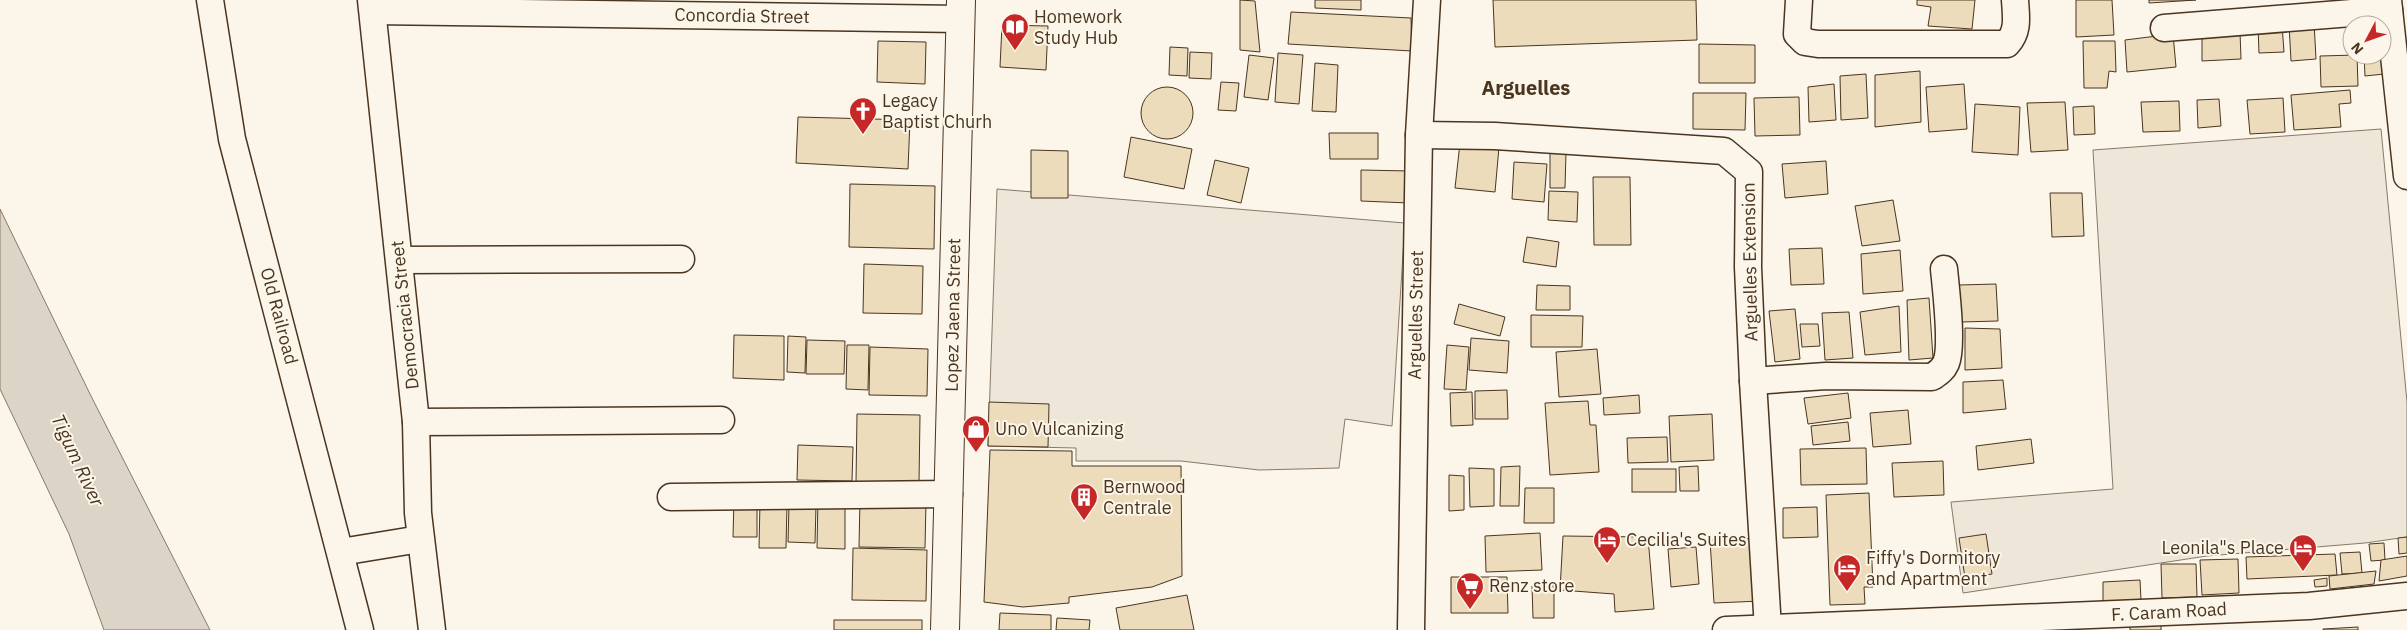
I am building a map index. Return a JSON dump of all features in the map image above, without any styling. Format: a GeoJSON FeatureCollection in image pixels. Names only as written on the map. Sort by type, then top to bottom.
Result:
{"type":"FeatureCollection","features":[{"type":"Feature","properties":{"kind":"main road","name":"Lopez Jaena Street"},"geometry":{"type":"LineString","coordinates":[[945,630],[960,10]]}},
{"type":"Feature","properties":{"kind":"street","name":"Old Railroad"},"geometry":{"type":"LineString","coordinates":[[210,0],[232,138],[360,630]]}},
{"type":"Feature","properties":{"kind":"street","name":"Arguelles Street"},"geometry":{"type":"LineString","coordinates":[[1411,630],[1419,135],[1427,0]]}},
{"type":"Feature","properties":{"kind":"street"},"geometry":{"type":"LineString","coordinates":[[1799,0],[1797,34],[1805,42],[1818,44],[2007,44],[2014,36],[2016,27],[2015,0]]}},
{"type":"Feature","properties":{"kind":"street"},"geometry":{"type":"LineString","coordinates":[[2164,28],[2388,5],[2407,176]]}},
{"type":"Feature","properties":{"kind":"street","name":"Concordia Street"},"geometry":{"type":"LineString","coordinates":[[372,6],[960,10]]}},
{"type":"Feature","properties":{"kind":"street","name":"Democracia Street"},"geometry":{"type":"LineString","coordinates":[[372,6],[416,422],[420,539],[432,630]]}},
{"type":"Feature","properties":{"kind":"street","name":"Arguelles Extension"},"geometry":{"type":"LineString","coordinates":[[1419,135],[1505,137],[1724,151],[1749,172],[1748,267],[1768,629]]}},
{"type":"Feature","properties":{"kind":"street"},"geometry":{"type":"LineString","coordinates":[[400,260],[681,259]]}},
{"type":"Feature","properties":{"kind":"street"},"geometry":{"type":"LineString","coordinates":[[1753,382],[1826,376],[1932,377],[1941,371],[1947,362],[1949,326],[1944,269]]}},
{"type":"Feature","properties":{"kind":"street"},"geometry":{"type":"LineString","coordinates":[[416,422],[721,420]]}},
{"type":"Feature","properties":{"kind":"street"},"geometry":{"type":"LineString","coordinates":[[671,497],[949,494]]}},
{"type":"Feature","properties":{"kind":"street"},"geometry":{"type":"LineString","coordinates":[[341,552],[420,539]]}},
{"type":"Feature","properties":{"kind":"street","name":"F. Caram Road"},"geometry":{"type":"LineString","coordinates":[[1768,629],[2309,606],[2407,596]]}},
{"type":"Feature","properties":{"kind":"street"},"geometry":{"type":"LineString","coordinates":[[1726,630],[1768,629]]}},
{"type":"Feature","properties":{"kind":"shaded area"},"geometry":{"type":"Polygon","coordinates":[[[2381,129],[2407,402],[2407,537],[2365,543],[2207,556],[1963,593],[1951,502],[2113,489],[2093,150],[2381,129]]]}},
{"type":"Feature","properties":{"kind":"shaded area"},"geometry":{"type":"Polygon","coordinates":[[[997,189],[1405,223],[1392,426],[1345,419],[1339,468],[1259,470],[1181,461],[1076,461],[1076,448],[988,446],[997,189]]]}},
{"type":"Feature","properties":{"kind":"water","name":"Tigum River"},"geometry":{"type":"Polygon","coordinates":[[[0,209],[90,394],[210,630],[104,630],[69,534],[0,389],[0,209]]]}},
{"type":"Feature","properties":{"kind":"building"},"geometry":{"type":"Polygon","coordinates":[[[1240,0],[1255,1],[1260,52],[1240,50],[1240,0]]]}},
{"type":"Feature","properties":{"kind":"building"},"geometry":{"type":"Polygon","coordinates":[[[1315,0],[1361,0],[1361,10],[1315,8],[1315,0]]]}},
{"type":"Feature","properties":{"kind":"building"},"geometry":{"type":"Polygon","coordinates":[[[1493,0],[1696,0],[1697,40],[1495,47],[1493,0]]]}},
{"type":"Feature","properties":{"kind":"building"},"geometry":{"type":"Polygon","coordinates":[[[1917,0],[1975,0],[1972,29],[1928,26],[1931,7],[1917,5],[1917,0]]]}},
{"type":"Feature","properties":{"kind":"building"},"geometry":{"type":"Polygon","coordinates":[[[2076,0],[2112,0],[2114,35],[2076,37],[2076,0]]]}},
{"type":"Feature","properties":{"kind":"building"},"geometry":{"type":"Polygon","coordinates":[[[2149,0],[2196,0],[2149,3],[2149,0]]]}},
{"type":"Feature","properties":{"kind":"building"},"geometry":{"type":"Polygon","coordinates":[[[1291,12],[1411,18],[1412,51],[1288,44],[1291,12]]]}},
{"type":"Feature","properties":{"kind":"building"},"geometry":{"type":"Polygon","coordinates":[[[2314,22],[2316,59],[2291,61],[2289,24],[2314,22]]]}},
{"type":"Feature","properties":{"kind":"building"},"geometry":{"type":"Polygon","coordinates":[[[1002,25],[1048,26],[1046,70],[1000,67],[1002,25]]]}},
{"type":"Feature","properties":{"kind":"building"},"geometry":{"type":"Polygon","coordinates":[[[2282,25],[2284,52],[2259,53],[2258,26],[2282,25]]]}},
{"type":"Feature","properties":{"kind":"building"},"geometry":{"type":"Polygon","coordinates":[[[2240,32],[2241,59],[2202,61],[2202,33],[2240,32]]]}},
{"type":"Feature","properties":{"kind":"building"},"geometry":{"type":"Polygon","coordinates":[[[2173,34],[2176,67],[2127,72],[2125,40],[2173,34]]]}},
{"type":"Feature","properties":{"kind":"building"},"geometry":{"type":"Polygon","coordinates":[[[878,41],[926,42],[925,84],[877,82],[878,41]]]}},
{"type":"Feature","properties":{"kind":"building"},"geometry":{"type":"Polygon","coordinates":[[[2083,41],[2115,41],[2116,72],[2109,71],[2107,88],[2084,88],[2083,41]]]}},
{"type":"Feature","properties":{"kind":"building"},"geometry":{"type":"Polygon","coordinates":[[[1699,44],[1755,45],[1755,83],[1699,83],[1699,44]]]}},
{"type":"Feature","properties":{"kind":"building"},"geometry":{"type":"Polygon","coordinates":[[[1170,47],[1188,48],[1187,76],[1169,75],[1170,47]]]}},
{"type":"Feature","properties":{"kind":"building"},"geometry":{"type":"Polygon","coordinates":[[[1190,52],[1212,53],[1211,79],[1189,78],[1190,52]]]}},
{"type":"Feature","properties":{"kind":"building"},"geometry":{"type":"Polygon","coordinates":[[[1278,53],[1303,55],[1299,104],[1275,102],[1278,53]]]}},
{"type":"Feature","properties":{"kind":"building"},"geometry":{"type":"Polygon","coordinates":[[[1249,55],[1274,58],[1268,100],[1244,97],[1249,55]]]}},
{"type":"Feature","properties":{"kind":"building"},"geometry":{"type":"Polygon","coordinates":[[[2342,55],[2342,65],[2357,65],[2358,86],[2321,87],[2320,56],[2342,55]]]}},
{"type":"Feature","properties":{"kind":"building"},"geometry":{"type":"Polygon","coordinates":[[[1315,63],[1338,65],[1336,112],[1312,111],[1315,63]]]}},
{"type":"Feature","properties":{"kind":"building"},"geometry":{"type":"Polygon","coordinates":[[[2364,65],[2383,65],[2384,74],[2365,76],[2364,65]]]}},
{"type":"Feature","properties":{"kind":"building"},"geometry":{"type":"Polygon","coordinates":[[[1920,71],[1921,122],[1875,127],[1875,75],[1920,71]]]}},
{"type":"Feature","properties":{"kind":"building"},"geometry":{"type":"Polygon","coordinates":[[[1866,74],[1868,118],[1841,120],[1840,76],[1866,74]]]}},
{"type":"Feature","properties":{"kind":"building"},"geometry":{"type":"Polygon","coordinates":[[[1221,82],[1239,83],[1236,111],[1218,110],[1221,82]]]}},
{"type":"Feature","properties":{"kind":"building"},"geometry":{"type":"Polygon","coordinates":[[[1834,84],[1836,120],[1809,122],[1808,87],[1834,84]]]}},
{"type":"Feature","properties":{"kind":"building"},"geometry":{"type":"Polygon","coordinates":[[[1964,84],[1967,129],[1929,132],[1926,87],[1964,84]]]}},
{"type":"Feature","properties":{"kind":"building"},"geometry":{"type":"Polygon","coordinates":[[[1167,87],[1177,89],[1185,95],[1191,103],[1193,113],[1191,123],[1185,131],[1177,137],[1167,139],[1157,137],[1149,131],[1143,123],[1141,113],[1143,103],[1149,95],[1157,89],[1167,87]]]}},
{"type":"Feature","properties":{"kind":"building"},"geometry":{"type":"Polygon","coordinates":[[[2350,90],[2351,103],[2339,104],[2341,127],[2294,130],[2291,95],[2350,90]]]}},
{"type":"Feature","properties":{"kind":"building"},"geometry":{"type":"Polygon","coordinates":[[[1693,93],[1746,93],[1745,130],[1693,129],[1693,93]]]}},
{"type":"Feature","properties":{"kind":"building"},"geometry":{"type":"Polygon","coordinates":[[[1799,97],[1800,135],[1755,136],[1754,98],[1799,97]]]}},
{"type":"Feature","properties":{"kind":"building"},"geometry":{"type":"Polygon","coordinates":[[[2283,98],[2285,132],[2250,134],[2247,100],[2283,98]]]}},
{"type":"Feature","properties":{"kind":"building"},"geometry":{"type":"Polygon","coordinates":[[[2219,99],[2221,126],[2198,128],[2197,100],[2219,99]]]}},
{"type":"Feature","properties":{"kind":"building"},"geometry":{"type":"Polygon","coordinates":[[[2179,101],[2180,131],[2143,132],[2141,102],[2179,101]]]}},
{"type":"Feature","properties":{"kind":"building"},"geometry":{"type":"Polygon","coordinates":[[[2065,102],[2068,150],[2031,152],[2027,103],[2065,102]]]}},
{"type":"Feature","properties":{"kind":"building"},"geometry":{"type":"Polygon","coordinates":[[[1975,104],[2020,107],[2018,155],[1972,152],[1975,104]]]}},
{"type":"Feature","properties":{"kind":"building"},"geometry":{"type":"Polygon","coordinates":[[[2094,106],[2095,134],[2074,135],[2073,107],[2094,106]]]}},
{"type":"Feature","properties":{"kind":"building"},"geometry":{"type":"Polygon","coordinates":[[[798,117],[910,120],[908,169],[796,163],[798,117]]]}},
{"type":"Feature","properties":{"kind":"building"},"geometry":{"type":"Polygon","coordinates":[[[1329,133],[1378,133],[1378,159],[1330,159],[1329,133]]]}},
{"type":"Feature","properties":{"kind":"building"},"geometry":{"type":"Polygon","coordinates":[[[1131,137],[1192,149],[1184,189],[1124,177],[1131,137]]]}},
{"type":"Feature","properties":{"kind":"building"},"geometry":{"type":"Polygon","coordinates":[[[1460,143],[1499,147],[1495,192],[1455,188],[1460,143]]]}},
{"type":"Feature","properties":{"kind":"building"},"geometry":{"type":"Polygon","coordinates":[[[1031,150],[1068,151],[1068,198],[1031,198],[1031,150]]]}},
{"type":"Feature","properties":{"kind":"building"},"geometry":{"type":"Polygon","coordinates":[[[1550,152],[1566,152],[1565,188],[1550,188],[1550,152]]]}},
{"type":"Feature","properties":{"kind":"building"},"geometry":{"type":"Polygon","coordinates":[[[1215,160],[1249,168],[1241,203],[1207,195],[1215,160]]]}},
{"type":"Feature","properties":{"kind":"building"},"geometry":{"type":"Polygon","coordinates":[[[1826,161],[1828,194],[1785,198],[1782,164],[1826,161]]]}},
{"type":"Feature","properties":{"kind":"building"},"geometry":{"type":"Polygon","coordinates":[[[1514,162],[1547,164],[1544,202],[1512,199],[1514,162]]]}},
{"type":"Feature","properties":{"kind":"building"},"geometry":{"type":"Polygon","coordinates":[[[1361,170],[1410,171],[1409,203],[1361,201],[1361,170]]]}},
{"type":"Feature","properties":{"kind":"building"},"geometry":{"type":"Polygon","coordinates":[[[1593,177],[1630,177],[1631,245],[1594,245],[1593,177]]]}},
{"type":"Feature","properties":{"kind":"building"},"geometry":{"type":"Polygon","coordinates":[[[850,184],[935,186],[934,249],[849,247],[850,184]]]}},
{"type":"Feature","properties":{"kind":"building"},"geometry":{"type":"Polygon","coordinates":[[[1549,191],[1578,192],[1577,222],[1548,220],[1549,191]]]}},
{"type":"Feature","properties":{"kind":"building"},"geometry":{"type":"Polygon","coordinates":[[[2050,193],[2082,193],[2084,236],[2052,237],[2050,193]]]}},
{"type":"Feature","properties":{"kind":"building"},"geometry":{"type":"Polygon","coordinates":[[[1893,200],[1900,241],[1862,246],[1855,206],[1893,200]]]}},
{"type":"Feature","properties":{"kind":"building"},"geometry":{"type":"Polygon","coordinates":[[[1527,237],[1559,242],[1556,267],[1523,262],[1527,237]]]}},
{"type":"Feature","properties":{"kind":"building"},"geometry":{"type":"Polygon","coordinates":[[[1822,248],[1824,284],[1791,285],[1789,249],[1822,248]]]}},
{"type":"Feature","properties":{"kind":"building"},"geometry":{"type":"Polygon","coordinates":[[[1900,250],[1903,291],[1863,294],[1861,254],[1900,250]]]}},
{"type":"Feature","properties":{"kind":"building"},"geometry":{"type":"Polygon","coordinates":[[[864,264],[923,266],[922,314],[863,313],[864,264]]]}},
{"type":"Feature","properties":{"kind":"building"},"geometry":{"type":"Polygon","coordinates":[[[1996,284],[1998,321],[1961,322],[1959,285],[1996,284]]]}},
{"type":"Feature","properties":{"kind":"building"},"geometry":{"type":"Polygon","coordinates":[[[1537,285],[1570,286],[1570,310],[1536,310],[1537,285]]]}},
{"type":"Feature","properties":{"kind":"building"},"geometry":{"type":"Polygon","coordinates":[[[1929,298],[1933,358],[1909,360],[1907,300],[1929,298]]]}},
{"type":"Feature","properties":{"kind":"building"},"geometry":{"type":"Polygon","coordinates":[[[1459,304],[1505,317],[1500,336],[1454,324],[1459,304]]]}},
{"type":"Feature","properties":{"kind":"building"},"geometry":{"type":"Polygon","coordinates":[[[1899,306],[1901,352],[1865,355],[1860,312],[1899,306]]]}},
{"type":"Feature","properties":{"kind":"building"},"geometry":{"type":"Polygon","coordinates":[[[1795,309],[1800,359],[1775,362],[1769,311],[1795,309]]]}},
{"type":"Feature","properties":{"kind":"building"},"geometry":{"type":"Polygon","coordinates":[[[1849,312],[1853,358],[1825,360],[1822,313],[1849,312]]]}},
{"type":"Feature","properties":{"kind":"building"},"geometry":{"type":"Polygon","coordinates":[[[1531,315],[1583,316],[1582,347],[1531,347],[1531,315]]]}},
{"type":"Feature","properties":{"kind":"building"},"geometry":{"type":"Polygon","coordinates":[[[1800,324],[1818,324],[1820,346],[1802,347],[1800,324]]]}},
{"type":"Feature","properties":{"kind":"building"},"geometry":{"type":"Polygon","coordinates":[[[1965,328],[2000,329],[2002,368],[1965,370],[1965,328]]]}},
{"type":"Feature","properties":{"kind":"building"},"geometry":{"type":"Polygon","coordinates":[[[734,335],[784,336],[784,380],[733,378],[734,335]]]}},
{"type":"Feature","properties":{"kind":"building"},"geometry":{"type":"Polygon","coordinates":[[[788,336],[806,337],[805,373],[787,372],[788,336]]]}},
{"type":"Feature","properties":{"kind":"building"},"geometry":{"type":"Polygon","coordinates":[[[1471,338],[1509,341],[1507,373],[1469,370],[1471,338]]]}},
{"type":"Feature","properties":{"kind":"building"},"geometry":{"type":"Polygon","coordinates":[[[807,340],[845,341],[844,374],[806,374],[807,340]]]}},
{"type":"Feature","properties":{"kind":"building"},"geometry":{"type":"Polygon","coordinates":[[[847,345],[869,345],[868,390],[846,389],[847,345]]]}},
{"type":"Feature","properties":{"kind":"building"},"geometry":{"type":"Polygon","coordinates":[[[1447,345],[1469,347],[1466,390],[1444,389],[1447,345]]]}},
{"type":"Feature","properties":{"kind":"building"},"geometry":{"type":"Polygon","coordinates":[[[870,347],[928,349],[927,396],[869,395],[870,347]]]}},
{"type":"Feature","properties":{"kind":"building"},"geometry":{"type":"Polygon","coordinates":[[[1597,349],[1601,394],[1559,397],[1556,352],[1597,349]]]}},
{"type":"Feature","properties":{"kind":"building"},"geometry":{"type":"Polygon","coordinates":[[[2003,380],[2006,409],[1963,413],[1963,382],[2003,380]]]}},
{"type":"Feature","properties":{"kind":"building"},"geometry":{"type":"Polygon","coordinates":[[[1507,390],[1508,419],[1475,419],[1475,391],[1507,390]]]}},
{"type":"Feature","properties":{"kind":"building"},"geometry":{"type":"Polygon","coordinates":[[[1472,392],[1473,425],[1451,426],[1450,393],[1472,392]]]}},
{"type":"Feature","properties":{"kind":"building"},"geometry":{"type":"Polygon","coordinates":[[[1848,393],[1851,418],[1808,424],[1804,398],[1848,393]]]}},
{"type":"Feature","properties":{"kind":"building"},"geometry":{"type":"Polygon","coordinates":[[[1639,395],[1640,413],[1604,415],[1603,398],[1639,395]]]}},
{"type":"Feature","properties":{"kind":"building"},"geometry":{"type":"Polygon","coordinates":[[[1588,401],[1590,425],[1596,425],[1599,472],[1550,475],[1545,403],[1588,401]]]}},
{"type":"Feature","properties":{"kind":"building"},"geometry":{"type":"Polygon","coordinates":[[[989,402],[1049,404],[1048,447],[988,446],[989,402]]]}},
{"type":"Feature","properties":{"kind":"building"},"geometry":{"type":"Polygon","coordinates":[[[1908,410],[1911,444],[1873,447],[1870,413],[1908,410]]]}},
{"type":"Feature","properties":{"kind":"building"},"geometry":{"type":"Polygon","coordinates":[[[857,414],[920,415],[919,483],[856,482],[857,414]]]}},
{"type":"Feature","properties":{"kind":"building"},"geometry":{"type":"Polygon","coordinates":[[[1712,414],[1714,460],[1671,462],[1669,416],[1712,414]]]}},
{"type":"Feature","properties":{"kind":"building"},"geometry":{"type":"Polygon","coordinates":[[[1848,422],[1850,441],[1813,445],[1811,426],[1848,422]]]}},
{"type":"Feature","properties":{"kind":"building"},"geometry":{"type":"Polygon","coordinates":[[[1667,437],[1668,462],[1628,463],[1627,438],[1667,437]]]}},
{"type":"Feature","properties":{"kind":"building"},"geometry":{"type":"Polygon","coordinates":[[[2031,439],[2034,463],[1978,470],[1976,446],[2031,439]]]}},
{"type":"Feature","properties":{"kind":"building"},"geometry":{"type":"Polygon","coordinates":[[[798,445],[853,447],[852,481],[797,480],[798,445]]]}},
{"type":"Feature","properties":{"kind":"building"},"geometry":{"type":"Polygon","coordinates":[[[1866,448],[1867,484],[1801,485],[1800,449],[1866,448]]]}},
{"type":"Feature","properties":{"kind":"building","name":"Bernwood Centrale"},"geometry":{"type":"Polygon","coordinates":[[[990,450],[1072,451],[1072,466],[1181,466],[1182,576],[1152,587],[1069,597],[1069,603],[1023,607],[984,602],[990,450]]]}},
{"type":"Feature","properties":{"kind":"building"},"geometry":{"type":"Polygon","coordinates":[[[1943,461],[1944,495],[1894,497],[1892,463],[1943,461]]]}},
{"type":"Feature","properties":{"kind":"building"},"geometry":{"type":"Polygon","coordinates":[[[1520,466],[1519,506],[1500,506],[1501,467],[1520,466]]]}},
{"type":"Feature","properties":{"kind":"building"},"geometry":{"type":"Polygon","coordinates":[[[1698,466],[1699,491],[1680,491],[1679,467],[1698,466]]]}},
{"type":"Feature","properties":{"kind":"building"},"geometry":{"type":"Polygon","coordinates":[[[1469,468],[1494,469],[1494,506],[1470,507],[1469,468]]]}},
{"type":"Feature","properties":{"kind":"building"},"geometry":{"type":"Polygon","coordinates":[[[1632,469],[1676,469],[1676,492],[1632,492],[1632,469]]]}},
{"type":"Feature","properties":{"kind":"building"},"geometry":{"type":"Polygon","coordinates":[[[1449,475],[1464,476],[1464,510],[1449,511],[1449,475]]]}},
{"type":"Feature","properties":{"kind":"building"},"geometry":{"type":"Polygon","coordinates":[[[1525,488],[1554,488],[1554,523],[1524,523],[1525,488]]]}},
{"type":"Feature","properties":{"kind":"building"},"geometry":{"type":"Polygon","coordinates":[[[1869,493],[1873,587],[1864,587],[1865,604],[1830,605],[1826,495],[1869,493]]]}},
{"type":"Feature","properties":{"kind":"building"},"geometry":{"type":"Polygon","coordinates":[[[818,498],[845,499],[845,549],[817,548],[818,498]]]}},
{"type":"Feature","properties":{"kind":"building"},"geometry":{"type":"Polygon","coordinates":[[[734,499],[757,500],[757,537],[733,537],[734,499]]]}},
{"type":"Feature","properties":{"kind":"building"},"geometry":{"type":"Polygon","coordinates":[[[860,500],[926,502],[925,548],[859,547],[860,500]]]}},
{"type":"Feature","properties":{"kind":"building"},"geometry":{"type":"Polygon","coordinates":[[[760,502],[787,503],[786,548],[759,548],[760,502]]]}},
{"type":"Feature","properties":{"kind":"building"},"geometry":{"type":"Polygon","coordinates":[[[789,505],[816,506],[815,543],[788,542],[789,505]]]}},
{"type":"Feature","properties":{"kind":"building"},"geometry":{"type":"Polygon","coordinates":[[[1817,507],[1818,537],[1783,538],[1783,508],[1817,507]]]}},
{"type":"Feature","properties":{"kind":"building"},"geometry":{"type":"Polygon","coordinates":[[[1540,533],[1542,570],[1486,572],[1485,536],[1540,533]]]}},
{"type":"Feature","properties":{"kind":"building"},"geometry":{"type":"Polygon","coordinates":[[[1986,534],[1992,574],[1965,578],[1959,538],[1986,534]]]}},
{"type":"Feature","properties":{"kind":"building"},"geometry":{"type":"Polygon","coordinates":[[[1563,536],[1648,537],[1654,609],[1615,612],[1614,594],[1560,590],[1563,536]]]}},
{"type":"Feature","properties":{"kind":"building"},"geometry":{"type":"Polygon","coordinates":[[[2407,537],[2407,553],[2399,554],[2398,538],[2407,537]]]}},
{"type":"Feature","properties":{"kind":"building"},"geometry":{"type":"Polygon","coordinates":[[[1757,538],[1761,601],[1714,603],[1710,540],[1757,538]]]}},
{"type":"Feature","properties":{"kind":"building"},"geometry":{"type":"Polygon","coordinates":[[[2384,543],[2385,560],[2371,561],[2369,544],[2384,543]]]}},
{"type":"Feature","properties":{"kind":"building"},"geometry":{"type":"Polygon","coordinates":[[[1696,547],[1699,584],[1671,587],[1668,549],[1696,547]]]}},
{"type":"Feature","properties":{"kind":"building"},"geometry":{"type":"Polygon","coordinates":[[[853,548],[927,550],[926,601],[852,600],[853,548]]]}},
{"type":"Feature","properties":{"kind":"building"},"geometry":{"type":"Polygon","coordinates":[[[2360,552],[2362,573],[2342,574],[2340,553],[2360,552]]]}},
{"type":"Feature","properties":{"kind":"building"},"geometry":{"type":"Polygon","coordinates":[[[2335,554],[2337,575],[2247,579],[2246,557],[2335,554]]]}},
{"type":"Feature","properties":{"kind":"building"},"geometry":{"type":"Polygon","coordinates":[[[2407,556],[2407,576],[2379,581],[2381,560],[2407,556]]]}},
{"type":"Feature","properties":{"kind":"building"},"geometry":{"type":"Polygon","coordinates":[[[2238,559],[2239,593],[2202,595],[2200,560],[2238,559]]]}},
{"type":"Feature","properties":{"kind":"building"},"geometry":{"type":"Polygon","coordinates":[[[2161,564],[2196,564],[2197,597],[2162,598],[2161,564]]]}},
{"type":"Feature","properties":{"kind":"building"},"geometry":{"type":"Polygon","coordinates":[[[2376,571],[2374,584],[2330,589],[2329,576],[2376,571]]]}},
{"type":"Feature","properties":{"kind":"building"},"geometry":{"type":"Polygon","coordinates":[[[1451,577],[1507,577],[1508,613],[1451,613],[1451,577]]]}},
{"type":"Feature","properties":{"kind":"building"},"geometry":{"type":"Polygon","coordinates":[[[2327,578],[2327,586],[2315,587],[2314,580],[2327,578]]]}},
{"type":"Feature","properties":{"kind":"building"},"geometry":{"type":"Polygon","coordinates":[[[2140,580],[2141,600],[2103,602],[2103,582],[2140,580]]]}},
{"type":"Feature","properties":{"kind":"building"},"geometry":{"type":"Polygon","coordinates":[[[1532,586],[1554,586],[1554,618],[1533,618],[1532,586]]]}},
{"type":"Feature","properties":{"kind":"building"},"geometry":{"type":"Polygon","coordinates":[[[1187,595],[1194,630],[1120,630],[1116,608],[1187,595]]]}},
{"type":"Feature","properties":{"kind":"building"},"geometry":{"type":"Polygon","coordinates":[[[1000,613],[1051,615],[1051,630],[999,630],[1000,613]]]}},
{"type":"Feature","properties":{"kind":"building"},"geometry":{"type":"Polygon","coordinates":[[[1057,618],[1090,620],[1089,630],[1056,630],[1057,618]]]}},
{"type":"Feature","properties":{"kind":"building"},"geometry":{"type":"Polygon","coordinates":[[[834,620],[922,620],[922,630],[834,630],[834,620]]]}},
{"type":"Feature","properties":{"kind":"building"},"geometry":{"type":"Polygon","coordinates":[[[2161,624],[2161,630],[2130,630],[2130,625],[2161,624]]]}},
{"type":"Feature","properties":{"kind":"building"},"geometry":{"type":"Polygon","coordinates":[[[2358,627],[2358,630],[2323,630],[2323,629],[2358,627]]]}},
{"type":"Feature","properties":{"kind":"place","name":"Homework Study Hub"},"geometry":{"type":"Point","coordinates":[1015,51]}},
{"type":"Feature","properties":{"kind":"place","name":"Legacy Baptist Churh"},"geometry":{"type":"Point","coordinates":[863,135]}},
{"type":"Feature","properties":{"kind":"place","name":"Uno Vulcanizing"},"geometry":{"type":"Point","coordinates":[976,453]}},
{"type":"Feature","properties":{"kind":"place","name":"Bernwood Centrale"},"geometry":{"type":"Point","coordinates":[1084,521]}},
{"type":"Feature","properties":{"kind":"place","name":"Cecilia's Suites"},"geometry":{"type":"Point","coordinates":[1607,564]}},
{"type":"Feature","properties":{"kind":"place","name":"Leonila\"s Place"},"geometry":{"type":"Point","coordinates":[2303,572]}},
{"type":"Feature","properties":{"kind":"place","name":"Fiffy's Dormitory and Apartment"},"geometry":{"type":"Point","coordinates":[1847,592]}},
{"type":"Feature","properties":{"kind":"place","name":"Renz store"},"geometry":{"type":"Point","coordinates":[1470,610]}},
{"type":"Feature","properties":{"kind":"district","name":"Arguelles"},"geometry":{"type":"Point","coordinates":[1526,88]}}]}
